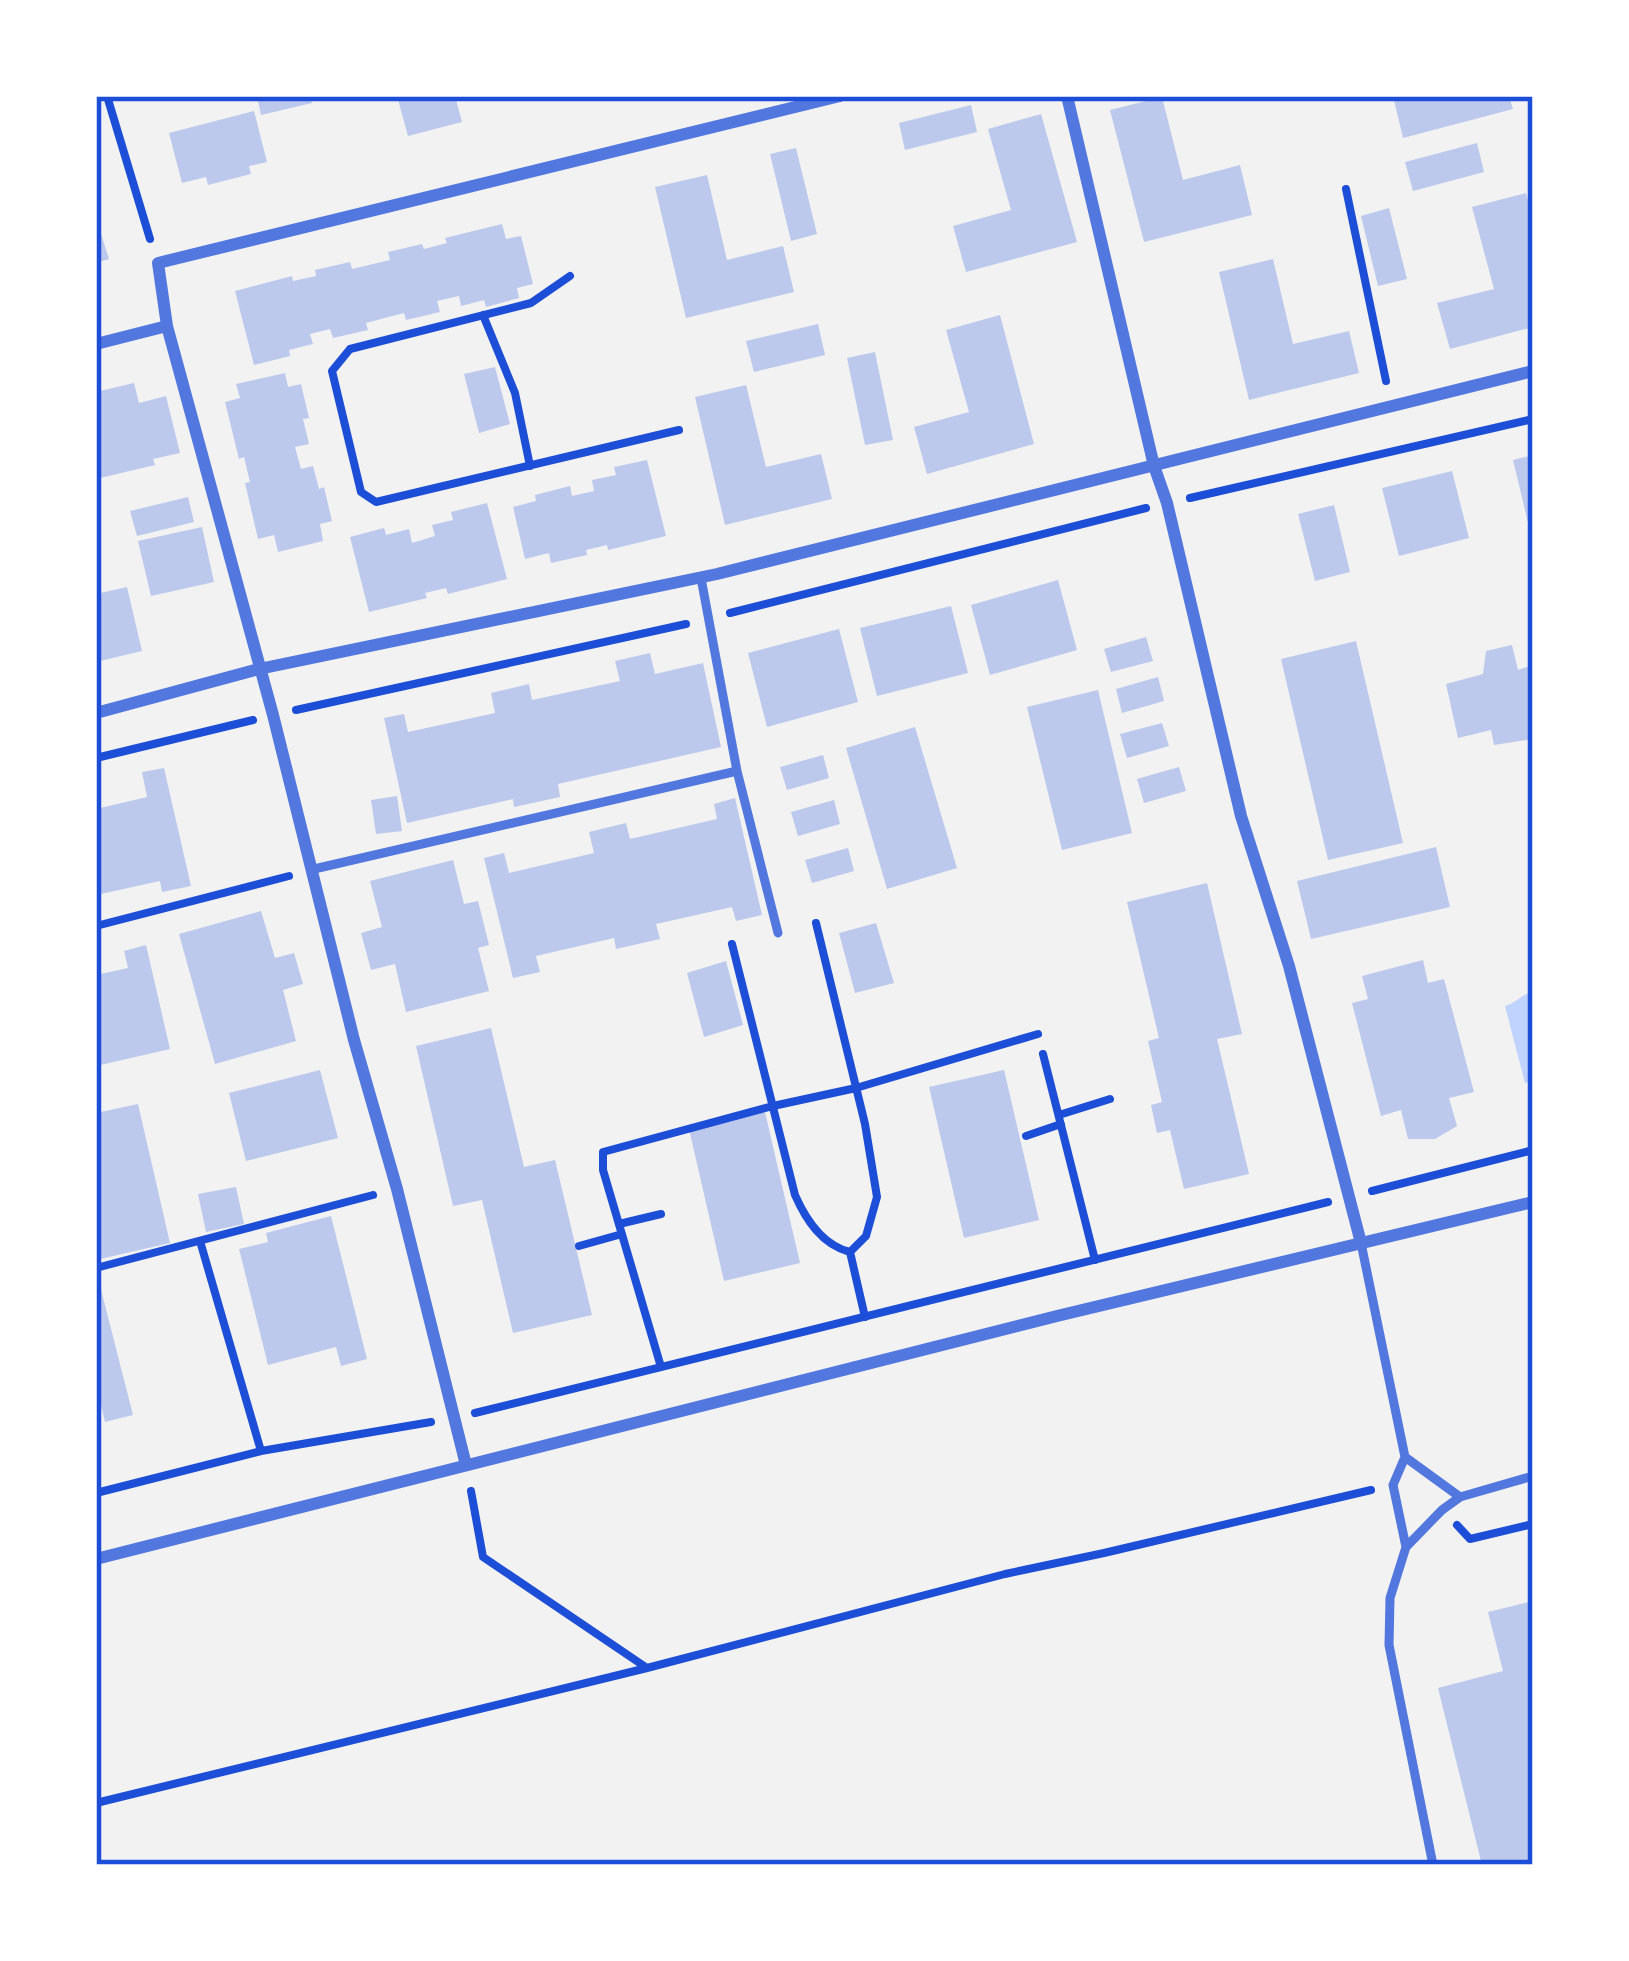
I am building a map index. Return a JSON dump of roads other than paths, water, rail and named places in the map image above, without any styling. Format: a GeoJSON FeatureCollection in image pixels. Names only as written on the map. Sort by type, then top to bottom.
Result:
{"type":"FeatureCollection","features":[{"type":"Feature","properties":{"kind":"street"},"geometry":{"type":"LineString","coordinates":[[466,1466],[274,715],[167,326],[158,263],[841,96]]}},
{"type":"Feature","properties":{"kind":"street"},"geometry":{"type":"LineString","coordinates":[[1067,96],[1241,816],[1289,966],[1361,1244]]}},
{"type":"Feature","properties":{"kind":"street"},"geometry":{"type":"LineString","coordinates":[[96,344],[167,326]]}},
{"type":"Feature","properties":{"kind":"street"},"geometry":{"type":"LineString","coordinates":[[96,713],[259,668],[701,578],[1533,371]]}},
{"type":"Feature","properties":{"kind":"street"},"geometry":{"type":"LineString","coordinates":[[96,1559],[1057,1316],[1533,1202]]}},
{"type":"Feature","properties":{"kind":"lane"},"geometry":{"type":"LineString","coordinates":[[701,578],[737,771],[778,933]]}},
{"type":"Feature","properties":{"kind":"lane"},"geometry":{"type":"LineString","coordinates":[[314,869],[737,771]]}},
{"type":"Feature","properties":{"kind":"lane"},"geometry":{"type":"LineString","coordinates":[[1361,1244],[1405,1456],[1393,1485],[1406,1547]]}},
{"type":"Feature","properties":{"kind":"lane"},"geometry":{"type":"LineString","coordinates":[[1405,1456],[1460,1497]]}},
{"type":"Feature","properties":{"kind":"lane"},"geometry":{"type":"LineString","coordinates":[[1433,1865],[1389,1645],[1390,1598],[1406,1547],[1442,1510],[1460,1497],[1533,1476]]}},
{"type":"Feature","properties":{"kind":"water"},"geometry":{"type":"Polygon","coordinates":[[[1529,993],[1533,997],[1533,1081],[1525,1083],[1505,1006],[1529,993]]]}}]}
